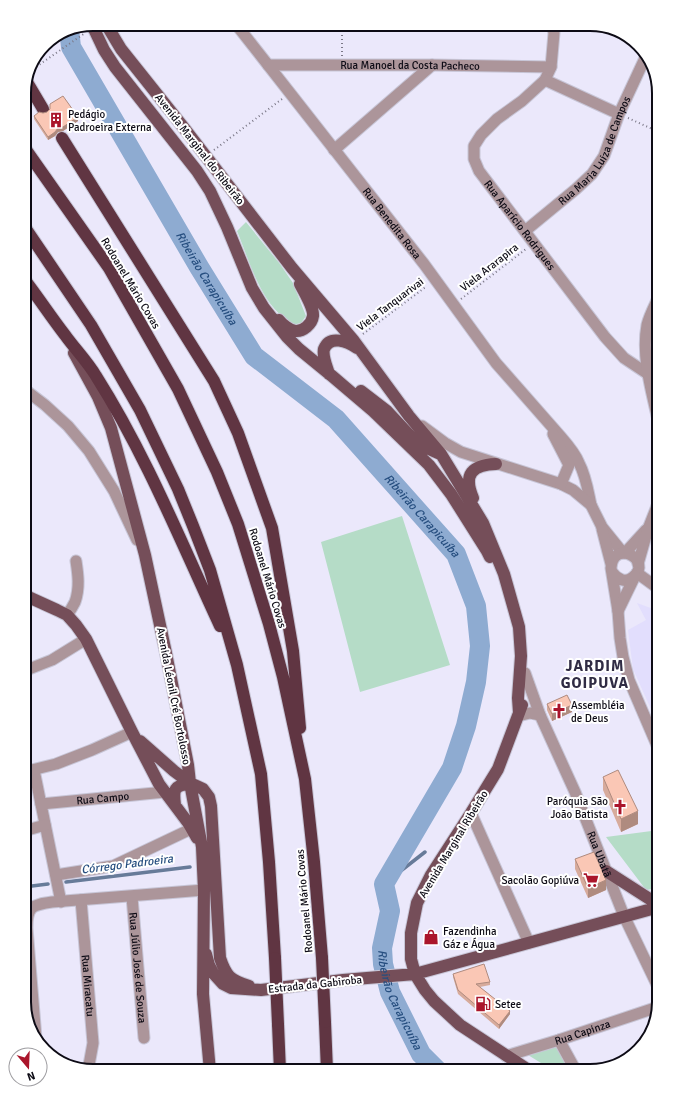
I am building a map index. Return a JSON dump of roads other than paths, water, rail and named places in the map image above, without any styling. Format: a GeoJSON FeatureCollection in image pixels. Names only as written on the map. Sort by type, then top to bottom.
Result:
{"type":"FeatureCollection","features":[{"type":"Feature","properties":{"kind":"highway"},"geometry":{"type":"LineString","coordinates":[[31,89],[43,109]]}},
{"type":"Feature","properties":{"kind":"highway"},"geometry":{"type":"LineString","coordinates":[[62,138],[214,382],[238,433],[272,528],[293,651],[305,779]]}},
{"type":"Feature","properties":{"kind":"highway","name":"Rodoanel Mário Covas"},"geometry":{"type":"LineString","coordinates":[[31,157],[109,268],[178,389],[218,472],[238,524],[269,624],[283,676],[305,779],[322,958],[327,1064]]}},
{"type":"Feature","properties":{"kind":"highway"},"geometry":{"type":"LineString","coordinates":[[31,236],[90,325],[140,410],[178,490],[210,570],[237,665],[261,774],[269,862],[280,1064]]}},
{"type":"Feature","properties":{"kind":"highway"},"geometry":{"type":"LineString","coordinates":[[31,289],[65,336],[84,357],[120,415],[150,474],[237,665]]}},
{"type":"Feature","properties":{"kind":"main road","name":"Avenida Marginal do Ribeirão"},"geometry":{"type":"LineString","coordinates":[[91,31],[115,67],[197,171],[210,191],[227,227],[252,288],[264,308],[287,337],[299,349],[373,411],[430,465],[451,494],[487,551],[514,611]]}},
{"type":"Feature","properties":{"kind":"main road","name":"Avenida Marginal do Ribeirão"},"geometry":{"type":"LineString","coordinates":[[110,31],[121,50],[206,156],[292,268],[363,352],[409,416],[441,454],[483,524]]}},
{"type":"Feature","properties":{"kind":"main road","name":"Avenida Marginal do Ribeirão"},"geometry":{"type":"LineString","coordinates":[[264,308],[292,330],[295,331],[304,329],[310,324],[313,316],[311,308],[292,268]]}},
{"type":"Feature","properties":{"kind":"main road","name":"Avenida Léonil Cré Bortolosso"},"geometry":{"type":"LineString","coordinates":[[65,336],[98,397],[110,428],[144,555],[166,653],[202,847],[204,890],[204,994],[209,1064]]}},
{"type":"Feature","properties":{"kind":"main road","name":"Avenida Marginal do Ribeirão"},"geometry":{"type":"LineString","coordinates":[[363,352],[350,343],[344,341],[331,342],[324,350],[325,360],[331,375],[351,383],[387,411],[415,441],[441,454]]}},
{"type":"Feature","properties":{"kind":"main road","name":"Avenida Marginal do Ribeirão"},"geometry":{"type":"LineString","coordinates":[[495,464],[479,466],[474,470],[470,475],[470,492],[504,574],[514,611]]}},
{"type":"Feature","properties":{"kind":"main road"},"geometry":{"type":"LineString","coordinates":[[31,598],[67,616],[76,625],[86,639],[133,734],[160,784],[191,828],[202,847]]}},
{"type":"Feature","properties":{"kind":"main road"},"geometry":{"type":"LineString","coordinates":[[514,611],[519,627],[521,656],[518,698],[519,714]]}},
{"type":"Feature","properties":{"kind":"main road"},"geometry":{"type":"LineString","coordinates":[[519,714],[523,700],[525,673],[521,656]]}},
{"type":"Feature","properties":{"kind":"main road","name":"Avenida Marginal Ribeirão"},"geometry":{"type":"LineString","coordinates":[[519,714],[498,769],[472,813],[431,875],[417,903],[411,933],[411,959],[415,974],[434,1001],[460,1025],[519,1064]]}},
{"type":"Feature","properties":{"kind":"main road"},"geometry":{"type":"LineString","coordinates":[[133,734],[174,771],[190,783],[203,789],[209,797],[211,806],[220,958],[229,977],[236,982],[261,990]]}},
{"type":"Feature","properties":{"kind":"main road"},"geometry":{"type":"LineString","coordinates":[[175,805],[175,789],[179,785],[190,783]]}},
{"type":"Feature","properties":{"kind":"main road"},"geometry":{"type":"LineString","coordinates":[[606,871],[652,901]]}},
{"type":"Feature","properties":{"kind":"main road","name":"Estrada da Gabiroba"},"geometry":{"type":"LineString","coordinates":[[203,945],[211,969],[223,984],[231,988],[261,990],[415,974],[652,908]]}},
{"type":"Feature","properties":{"kind":"street","name":"Rua Benedita Rosa"},"geometry":{"type":"LineString","coordinates":[[241,31],[424,264],[434,280],[454,304],[496,363],[566,442],[579,463],[583,472],[591,505],[602,527],[612,568],[620,638],[629,680],[652,734]]}},
{"type":"Feature","properties":{"kind":"street","name":"Rua Aparício Rodrigues"},"geometry":{"type":"LineString","coordinates":[[554,31],[551,67],[545,80],[522,101],[497,119],[480,135],[474,146],[474,159],[479,171],[605,337],[624,358],[648,374]]}},
{"type":"Feature","properties":{"kind":"street","name":"Rua Maria Luiza de Campos"},"geometry":{"type":"LineString","coordinates":[[525,231],[592,174],[604,156],[619,114],[643,62]]}},
{"type":"Feature","properties":{"kind":"street","name":"Rua Manoel da Costa Pacheco"},"geometry":{"type":"LineString","coordinates":[[268,65],[551,67]]}},
{"type":"Feature","properties":{"kind":"street"},"geometry":{"type":"LineString","coordinates":[[334,150],[432,65]]}},
{"type":"Feature","properties":{"kind":"street"},"geometry":{"type":"LineString","coordinates":[[545,80],[619,114]]}},
{"type":"Feature","properties":{"kind":"street"},"geometry":{"type":"LineString","coordinates":[[652,312],[647,324],[645,342],[648,374],[652,392]]}},
{"type":"Feature","properties":{"kind":"street"},"geometry":{"type":"LineString","coordinates":[[31,394],[68,426],[89,451],[114,491],[144,555]]}},
{"type":"Feature","properties":{"kind":"street"},"geometry":{"type":"LineString","coordinates":[[409,416],[431,434],[461,452],[561,484]]}},
{"type":"Feature","properties":{"kind":"street","name":"Rua Benedita Rosa"},"geometry":{"type":"LineString","coordinates":[[545,418],[568,465],[561,484],[573,490],[591,505]]}},
{"type":"Feature","properties":{"kind":"street","name":"Avenida Marginal do Ribeirão"},"geometry":{"type":"LineString","coordinates":[[441,454],[495,464]]}},
{"type":"Feature","properties":{"kind":"street"},"geometry":{"type":"LineString","coordinates":[[618,611],[637,571],[652,518]]}},
{"type":"Feature","properties":{"kind":"street","name":"Rua Benedita Rosa"},"geometry":{"type":"LineString","coordinates":[[602,527],[624,553]]}},
{"type":"Feature","properties":{"kind":"street"},"geometry":{"type":"LineString","coordinates":[[637,571],[631,579],[618,579],[612,568],[614,559],[618,555],[624,553],[648,528]]}},
{"type":"Feature","properties":{"kind":"street"},"geometry":{"type":"LineString","coordinates":[[624,553],[634,556],[637,571],[652,583]]}},
{"type":"Feature","properties":{"kind":"street"},"geometry":{"type":"LineString","coordinates":[[67,616],[75,602],[78,589],[76,561]]}},
{"type":"Feature","properties":{"kind":"street"},"geometry":{"type":"LineString","coordinates":[[31,668],[52,660],[86,639]]}},
{"type":"Feature","properties":{"kind":"street","name":"Rua Ubatã"},"geometry":{"type":"LineString","coordinates":[[525,673],[540,715],[575,792],[624,916],[652,974]]}},
{"type":"Feature","properties":{"kind":"street"},"geometry":{"type":"LineString","coordinates":[[519,714],[540,715]]}},
{"type":"Feature","properties":{"kind":"street"},"geometry":{"type":"LineString","coordinates":[[31,770],[56,764],[133,734]]}},
{"type":"Feature","properties":{"kind":"street"},"geometry":{"type":"LineString","coordinates":[[31,776],[41,804],[61,902]]}},
{"type":"Feature","properties":{"kind":"street","name":"Rua Campo"},"geometry":{"type":"LineString","coordinates":[[41,804],[165,792]]}},
{"type":"Feature","properties":{"kind":"street"},"geometry":{"type":"LineString","coordinates":[[472,813],[529,943]]}},
{"type":"Feature","properties":{"kind":"street"},"geometry":{"type":"LineString","coordinates":[[31,829],[45,825]]}},
{"type":"Feature","properties":{"kind":"street"},"geometry":{"type":"LineString","coordinates":[[56,875],[113,866],[191,828]]}},
{"type":"Feature","properties":{"kind":"street"},"geometry":{"type":"LineString","coordinates":[[31,908],[41,904],[204,890]]}},
{"type":"Feature","properties":{"kind":"street","name":"Rua Júlio José de Souza"},"geometry":{"type":"LineString","coordinates":[[132,897],[144,1038]]}},
{"type":"Feature","properties":{"kind":"street","name":"Rua Miracatu"},"geometry":{"type":"LineString","coordinates":[[81,900],[92,1043],[89,1064]]}},
{"type":"Feature","properties":{"kind":"street"},"geometry":{"type":"LineString","coordinates":[[31,977],[35,1023]]}},
{"type":"Feature","properties":{"kind":"street","name":"Rua Capinza"},"geometry":{"type":"LineString","coordinates":[[506,1056],[651,1009]]}},
{"type":"Feature","properties":{"kind":"street"},"geometry":{"type":"LineString","coordinates":[[558,1040],[572,1064]]}},
{"type":"Feature","properties":{"kind":"waterway","name":"Ribeirão Carapicuíba"},"geometry":{"type":"LineString","coordinates":[[70,35],[71,47],[199,267],[254,356],[336,419],[456,554],[476,606],[480,646],[476,682],[466,726],[452,768],[384,884],[390,911],[382,948],[383,964],[390,992],[421,1054],[431,1064]]}},
{"type":"Feature","properties":{"kind":"waterway"},"geometry":{"type":"LineString","coordinates":[[384,884],[425,852]]}},
{"type":"Feature","properties":{"kind":"waterway","name":"Córrego Padroeira"},"geometry":{"type":"LineString","coordinates":[[66,882],[190,867]]}},
{"type":"Feature","properties":{"kind":"waterway","name":"Córrego Padroeira"},"geometry":{"type":"LineString","coordinates":[[31,886],[48,884]]}},
{"type":"Feature","properties":{"kind":"place","name":"Pedágio Padroeira Externa"},"geometry":{"type":"Point","coordinates":[56,120]}},
{"type":"Feature","properties":{"kind":"place","name":"Assembléia de Deus"},"geometry":{"type":"Point","coordinates":[559,711]}},
{"type":"Feature","properties":{"kind":"place","name":"Paróquia São João Batista"},"geometry":{"type":"Point","coordinates":[620,807]}},
{"type":"Feature","properties":{"kind":"place","name":"Sacolão Gopiúva"},"geometry":{"type":"Point","coordinates":[591,880]}},
{"type":"Feature","properties":{"kind":"place","name":"Fazendinha Gáz e Água"},"geometry":{"type":"Point","coordinates":[431,937]}},
{"type":"Feature","properties":{"kind":"place","name":"Setee"},"geometry":{"type":"Point","coordinates":[483,1004]}},
{"type":"Feature","properties":{"kind":"district","name":"JARDIM GOIPUVA"},"geometry":{"type":"Point","coordinates":[595,674]}}]}
